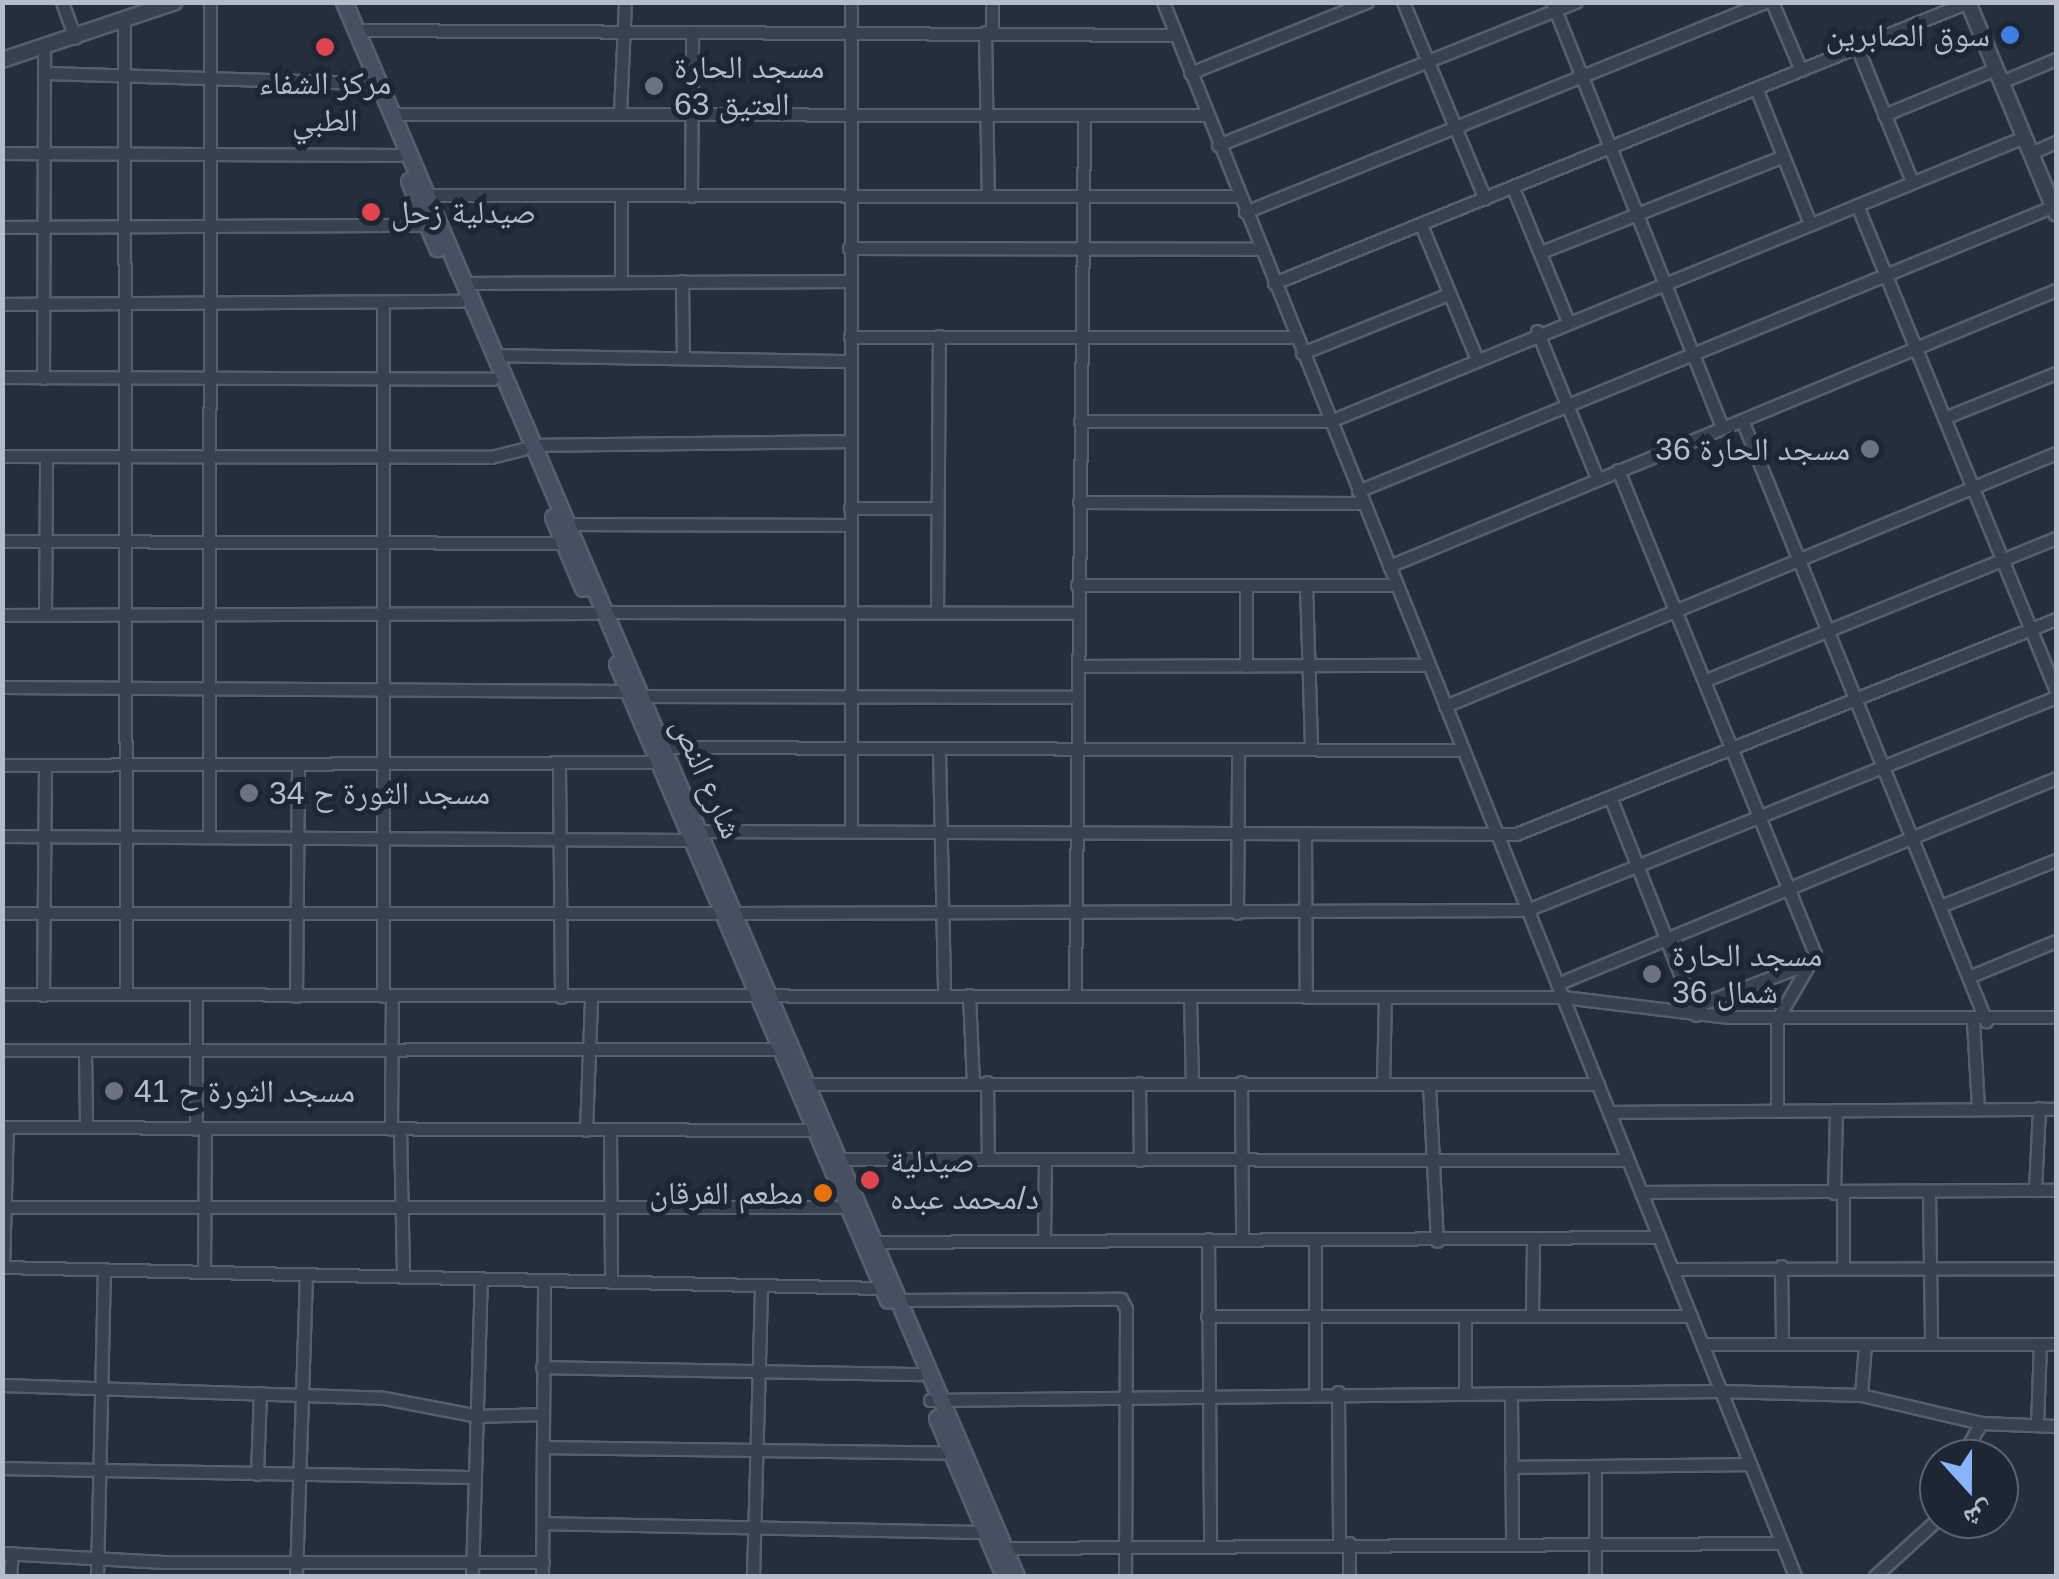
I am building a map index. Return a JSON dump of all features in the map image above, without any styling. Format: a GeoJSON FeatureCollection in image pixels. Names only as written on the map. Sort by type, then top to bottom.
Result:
{"type":"FeatureCollection","features":[{"type":"Feature","properties":{"kind":"main road","name":"شارع النص"},"geometry":{"type":"LineString","coordinates":[[334,2],[493,379],[567,524],[600,612],[764,995],[875,1242],[935,1400],[951,1454],[1004,1576]]}},
{"type":"Feature","properties":{"kind":"main road","name":"شارع النص"},"geometry":{"type":"LineString","coordinates":[[344,2],[493,355],[564,542],[600,612]]}},
{"type":"Feature","properties":{"kind":"main road","name":"شارع النص"},"geometry":{"type":"LineString","coordinates":[[764,995],[780,1049],[813,1130],[919,1374],[935,1400],[1016,1576]]}},
{"type":"Feature","properties":{"kind":"street"},"geometry":{"type":"LineString","coordinates":[[62,2],[74,38]]}},
{"type":"Feature","properties":{"kind":"street"},"geometry":{"type":"LineString","coordinates":[[2,60],[175,2]]}},
{"type":"Feature","properties":{"kind":"street"},"geometry":{"type":"LineString","coordinates":[[209,837],[214,614],[209,378],[210,2]]}},
{"type":"Feature","properties":{"kind":"street"},"geometry":{"type":"LineString","coordinates":[[620,112],[625,2]]}},
{"type":"Feature","properties":{"kind":"street"},"geometry":{"type":"LineString","coordinates":[[851,2],[848,248],[852,828]]}},
{"type":"Feature","properties":{"kind":"street"},"geometry":{"type":"LineString","coordinates":[[988,196],[986,114],[992,2]]}},
{"type":"Feature","properties":{"kind":"street"},"geometry":{"type":"LineString","coordinates":[[1180,2],[1164,6],[1206,115],[1795,1576]]}},
{"type":"Feature","properties":{"kind":"street"},"geometry":{"type":"LineString","coordinates":[[1190,73],[1367,2]]}},
{"type":"Feature","properties":{"kind":"street"},"geometry":{"type":"LineString","coordinates":[[1403,2],[1485,199]]}},
{"type":"Feature","properties":{"kind":"street"},"geometry":{"type":"LineString","coordinates":[[1218,145],[1554,6],[1575,2]]}},
{"type":"Feature","properties":{"kind":"street"},"geometry":{"type":"LineString","coordinates":[[1245,212],[1768,2],[1801,70]]}},
{"type":"Feature","properties":{"kind":"street"},"geometry":{"type":"LineString","coordinates":[[1079,502],[1361,497],[1692,352],[2055,210],[1972,4],[1274,283]]}},
{"type":"Feature","properties":{"kind":"street"},"geometry":{"type":"LineString","coordinates":[[1554,6],[1722,428]]}},
{"type":"Feature","properties":{"kind":"street"},"geometry":{"type":"LineString","coordinates":[[124,20],[126,994]]}},
{"type":"Feature","properties":{"kind":"street"},"geometry":{"type":"LineString","coordinates":[[354,30],[1176,35]]}},
{"type":"Feature","properties":{"kind":"street"},"geometry":{"type":"LineString","coordinates":[[690,196],[692,34]]}},
{"type":"Feature","properties":{"kind":"street"},"geometry":{"type":"LineString","coordinates":[[1857,47],[1912,182]]}},
{"type":"Feature","properties":{"kind":"street"},"geometry":{"type":"LineString","coordinates":[[43,378],[44,48]]}},
{"type":"Feature","properties":{"kind":"street"},"geometry":{"type":"LineString","coordinates":[[1884,115],[2056,59]]}},
{"type":"Feature","properties":{"kind":"street"},"geometry":{"type":"LineString","coordinates":[[44,74],[367,83]]}},
{"type":"Feature","properties":{"kind":"street"},"geometry":{"type":"LineString","coordinates":[[1756,88],[1810,224]]}},
{"type":"Feature","properties":{"kind":"street"},"geometry":{"type":"LineString","coordinates":[[390,114],[1206,115]]}},
{"type":"Feature","properties":{"kind":"street"},"geometry":{"type":"LineString","coordinates":[[1075,996],[1084,116]]}},
{"type":"Feature","properties":{"kind":"street"},"geometry":{"type":"LineString","coordinates":[[1080,421],[1330,421],[1538,331],[2024,137]]}},
{"type":"Feature","properties":{"kind":"street"},"geometry":{"type":"LineString","coordinates":[[2030,153],[2056,142]]}},
{"type":"Feature","properties":{"kind":"street"},"geometry":{"type":"LineString","coordinates":[[2,154],[398,155]]}},
{"type":"Feature","properties":{"kind":"street"},"geometry":{"type":"LineString","coordinates":[[1540,252],[1783,156]]}},
{"type":"Feature","properties":{"kind":"street"},"geometry":{"type":"LineString","coordinates":[[1512,188],[1568,319]]}},
{"type":"Feature","properties":{"kind":"street"},"geometry":{"type":"LineString","coordinates":[[426,194],[1238,196]]}},
{"type":"Feature","properties":{"kind":"street"},"geometry":{"type":"LineString","coordinates":[[621,282],[622,195]]}},
{"type":"Feature","properties":{"kind":"street"},"geometry":{"type":"LineString","coordinates":[[2,913],[1304,914],[1527,910],[1885,768],[2056,694],[1857,205]]}},
{"type":"Feature","properties":{"kind":"street"},"geometry":{"type":"LineString","coordinates":[[2,227],[427,224]]}},
{"type":"Feature","properties":{"kind":"street"},"geometry":{"type":"LineString","coordinates":[[1421,226],[1476,357]]}},
{"type":"Feature","properties":{"kind":"street"},"geometry":{"type":"LineString","coordinates":[[848,248],[1260,249]]}},
{"type":"Feature","properties":{"kind":"street"},"geometry":{"type":"LineString","coordinates":[[463,283],[850,281]]}},
{"type":"Feature","properties":{"kind":"street"},"geometry":{"type":"LineString","coordinates":[[682,282],[683,358]]}},
{"type":"Feature","properties":{"kind":"street"},"geometry":{"type":"LineString","coordinates":[[1389,566],[2056,290]]}},
{"type":"Feature","properties":{"kind":"street"},"geometry":{"type":"LineString","coordinates":[[1302,353],[1449,294]]}},
{"type":"Feature","properties":{"kind":"street"},"geometry":{"type":"LineString","coordinates":[[2,304],[460,301]]}},
{"type":"Feature","properties":{"kind":"street"},"geometry":{"type":"LineString","coordinates":[[383,303],[382,912],[403,1276]]}},
{"type":"Feature","properties":{"kind":"street"},"geometry":{"type":"LineString","coordinates":[[1538,331],[1597,478]]}},
{"type":"Feature","properties":{"kind":"street"},"geometry":{"type":"LineString","coordinates":[[937,610],[938,336]]}},
{"type":"Feature","properties":{"kind":"street"},"geometry":{"type":"LineString","coordinates":[[850,337],[1296,337]]}},
{"type":"Feature","properties":{"kind":"street"},"geometry":{"type":"LineString","coordinates":[[493,355],[850,361]]}},
{"type":"Feature","properties":{"kind":"street"},"geometry":{"type":"LineString","coordinates":[[1944,418],[2056,373]]}},
{"type":"Feature","properties":{"kind":"street"},"geometry":{"type":"LineString","coordinates":[[2,377],[493,379]]}},
{"type":"Feature","properties":{"kind":"street"},"geometry":{"type":"LineString","coordinates":[[1742,420],[1970,976],[1980,1021],[1978,1108]]}},
{"type":"Feature","properties":{"kind":"street"},"geometry":{"type":"LineString","coordinates":[[2,456],[491,457],[528,447],[850,442]]}},
{"type":"Feature","properties":{"kind":"street"},"geometry":{"type":"LineString","coordinates":[[1445,706],[2056,453]]}},
{"type":"Feature","properties":{"kind":"street"},"geometry":{"type":"LineString","coordinates":[[45,614],[46,456]]}},
{"type":"Feature","properties":{"kind":"street"},"geometry":{"type":"LineString","coordinates":[[1618,470],[1762,818],[1815,961]]}},
{"type":"Feature","properties":{"kind":"street"},"geometry":{"type":"LineString","coordinates":[[850,508],[936,508]]}},
{"type":"Feature","properties":{"kind":"street"},"geometry":{"type":"LineString","coordinates":[[567,524],[850,525]]}},
{"type":"Feature","properties":{"kind":"street"},"geometry":{"type":"LineString","coordinates":[[1706,680],[2056,538]]}},
{"type":"Feature","properties":{"kind":"street"},"geometry":{"type":"LineString","coordinates":[[2,541],[564,542]]}},
{"type":"Feature","properties":{"kind":"street"},"geometry":{"type":"LineString","coordinates":[[1077,585],[1396,585]]}},
{"type":"Feature","properties":{"kind":"street"},"geometry":{"type":"LineString","coordinates":[[1306,585],[1310,748]]}},
{"type":"Feature","properties":{"kind":"street"},"geometry":{"type":"LineString","coordinates":[[1246,586],[1246,666]]}},
{"type":"Feature","properties":{"kind":"street"},"geometry":{"type":"LineString","coordinates":[[2,614],[384,618],[600,612],[1078,613]]}},
{"type":"Feature","properties":{"kind":"street"},"geometry":{"type":"LineString","coordinates":[[2,836],[559,840],[852,828],[1497,835],[1528,830],[1611,799],[2056,618]]}},
{"type":"Feature","properties":{"kind":"street"},"geometry":{"type":"LineString","coordinates":[[1078,666],[1428,665]]}},
{"type":"Feature","properties":{"kind":"street"},"geometry":{"type":"LineString","coordinates":[[2,688],[1076,697]]}},
{"type":"Feature","properties":{"kind":"street"},"geometry":{"type":"LineString","coordinates":[[2,765],[559,766],[661,754],[1077,747],[1462,750]]}},
{"type":"Feature","properties":{"kind":"street"},"geometry":{"type":"LineString","coordinates":[[939,750],[944,996]]}},
{"type":"Feature","properties":{"kind":"street"},"geometry":{"type":"LineString","coordinates":[[1237,913],[1238,750]]}},
{"type":"Feature","properties":{"kind":"street"},"geometry":{"type":"LineString","coordinates":[[43,995],[45,766]]}},
{"type":"Feature","properties":{"kind":"street"},"geometry":{"type":"LineString","coordinates":[[296,996],[298,766]]}},
{"type":"Feature","properties":{"kind":"street"},"geometry":{"type":"LineString","coordinates":[[559,766],[561,997]]}},
{"type":"Feature","properties":{"kind":"street"},"geometry":{"type":"LineString","coordinates":[[1558,984],[1666,935],[2056,778]]}},
{"type":"Feature","properties":{"kind":"street"},"geometry":{"type":"LineString","coordinates":[[1611,799],[1695,1011]]}},
{"type":"Feature","properties":{"kind":"street"},"geometry":{"type":"LineString","coordinates":[[1305,833],[1306,997]]}},
{"type":"Feature","properties":{"kind":"street"},"geometry":{"type":"LineString","coordinates":[[1942,905],[2056,860]]}},
{"type":"Feature","properties":{"kind":"street"},"geometry":{"type":"LineString","coordinates":[[1970,976],[2056,941]]}},
{"type":"Feature","properties":{"kind":"street"},"geometry":{"type":"LineString","coordinates":[[1695,1011],[1815,961]]}},
{"type":"Feature","properties":{"kind":"street"},"geometry":{"type":"LineString","coordinates":[[1777,1109],[1777,1019],[1815,961]]}},
{"type":"Feature","properties":{"kind":"street"},"geometry":{"type":"LineString","coordinates":[[2,994],[1563,998],[1777,1019],[2056,1018]]}},
{"type":"Feature","properties":{"kind":"street"},"geometry":{"type":"LineString","coordinates":[[196,996],[204,1272]]}},
{"type":"Feature","properties":{"kind":"street"},"geometry":{"type":"LineString","coordinates":[[969,996],[973,1082]]}},
{"type":"Feature","properties":{"kind":"street"},"geometry":{"type":"LineString","coordinates":[[1190,996],[1192,1083]]}},
{"type":"Feature","properties":{"kind":"street"},"geometry":{"type":"LineString","coordinates":[[586,1130],[590,997]]}},
{"type":"Feature","properties":{"kind":"street"},"geometry":{"type":"LineString","coordinates":[[1384,1084],[1385,997]]}},
{"type":"Feature","properties":{"kind":"street"},"geometry":{"type":"LineString","coordinates":[[2,1050],[780,1049]]}},
{"type":"Feature","properties":{"kind":"street"},"geometry":{"type":"LineString","coordinates":[[85,1050],[86,1126]]}},
{"type":"Feature","properties":{"kind":"street"},"geometry":{"type":"LineString","coordinates":[[987,1082],[988,1159]]}},
{"type":"Feature","properties":{"kind":"street"},"geometry":{"type":"LineString","coordinates":[[1241,1082],[1242,1239]]}},
{"type":"Feature","properties":{"kind":"street"},"geometry":{"type":"LineString","coordinates":[[1139,1083],[1140,1160]]}},
{"type":"Feature","properties":{"kind":"street"},"geometry":{"type":"LineString","coordinates":[[807,1084],[1598,1084]]}},
{"type":"Feature","properties":{"kind":"street"},"geometry":{"type":"LineString","coordinates":[[1429,1084],[1437,1241]]}},
{"type":"Feature","properties":{"kind":"street"},"geometry":{"type":"LineString","coordinates":[[2036,1190],[2039,1108]]}},
{"type":"Feature","properties":{"kind":"street"},"geometry":{"type":"LineString","coordinates":[[1609,1112],[2056,1108]]}},
{"type":"Feature","properties":{"kind":"street"},"geometry":{"type":"LineString","coordinates":[[1836,1110],[1843,1268]]}},
{"type":"Feature","properties":{"kind":"street"},"geometry":{"type":"LineString","coordinates":[[813,1130],[4,1127],[3,1266],[883,1288]]}},
{"type":"Feature","properties":{"kind":"street"},"geometry":{"type":"LineString","coordinates":[[610,1130],[611,1282]]}},
{"type":"Feature","properties":{"kind":"street"},"geometry":{"type":"LineString","coordinates":[[839,1159],[1628,1160]]}},
{"type":"Feature","properties":{"kind":"street"},"geometry":{"type":"LineString","coordinates":[[1044,1239],[1046,1160]]}},
{"type":"Feature","properties":{"kind":"street"},"geometry":{"type":"LineString","coordinates":[[1641,1192],[1723,1187],[1838,1192],[2056,1190]]}},
{"type":"Feature","properties":{"kind":"street"},"geometry":{"type":"LineString","coordinates":[[1929,1192],[1931,1343]]}},
{"type":"Feature","properties":{"kind":"street"},"geometry":{"type":"LineString","coordinates":[[3,1207],[847,1207]]}},
{"type":"Feature","properties":{"kind":"street"},"geometry":{"type":"LineString","coordinates":[[875,1242],[1660,1237]]}},
{"type":"Feature","properties":{"kind":"street"},"geometry":{"type":"LineString","coordinates":[[1208,1239],[1206,1394],[1210,1544]]}},
{"type":"Feature","properties":{"kind":"street"},"geometry":{"type":"LineString","coordinates":[[1314,1393],[1315,1240]]}},
{"type":"Feature","properties":{"kind":"street"},"geometry":{"type":"LineString","coordinates":[[1532,1315],[1533,1240]]}},
{"type":"Feature","properties":{"kind":"street"},"geometry":{"type":"LineString","coordinates":[[1780,1266],[1782,1342]]}},
{"type":"Feature","properties":{"kind":"street"},"geometry":{"type":"LineString","coordinates":[[1672,1269],[2056,1268]]}},
{"type":"Feature","properties":{"kind":"street"},"geometry":{"type":"LineString","coordinates":[[98,1576],[104,1269]]}},
{"type":"Feature","properties":{"kind":"street"},"geometry":{"type":"LineString","coordinates":[[296,1576],[306,1274]]}},
{"type":"Feature","properties":{"kind":"street"},"geometry":{"type":"LineString","coordinates":[[472,1576],[481,1278]]}},
{"type":"Feature","properties":{"kind":"street"},"geometry":{"type":"LineString","coordinates":[[542,1576],[544,1280]]}},
{"type":"Feature","properties":{"kind":"street"},"geometry":{"type":"LineString","coordinates":[[753,1576],[761,1286]]}},
{"type":"Feature","properties":{"kind":"street"},"geometry":{"type":"LineString","coordinates":[[899,1300],[1120,1299],[1126,1309],[1126,1576]]}},
{"type":"Feature","properties":{"kind":"street"},"geometry":{"type":"LineString","coordinates":[[1207,1316],[1691,1316]]}},
{"type":"Feature","properties":{"kind":"street"},"geometry":{"type":"LineString","coordinates":[[1465,1316],[1465,1392]]}},
{"type":"Feature","properties":{"kind":"street"},"geometry":{"type":"LineString","coordinates":[[1703,1344],[2056,1344]]}},
{"type":"Feature","properties":{"kind":"street"},"geometry":{"type":"LineString","coordinates":[[1861,1396],[1864,1344]]}},
{"type":"Feature","properties":{"kind":"street"},"geometry":{"type":"LineString","coordinates":[[2037,1426],[2040,1344]]}},
{"type":"Feature","properties":{"kind":"street"},"geometry":{"type":"LineString","coordinates":[[542,1367],[919,1374]]}},
{"type":"Feature","properties":{"kind":"street"},"geometry":{"type":"LineString","coordinates":[[2,1385],[401,1400],[478,1416],[542,1414]]}},
{"type":"Feature","properties":{"kind":"street"},"geometry":{"type":"LineString","coordinates":[[935,1400],[1338,1392],[1722,1391],[1861,1396],[1981,1424],[2056,1426]]}},
{"type":"Feature","properties":{"kind":"street"},"geometry":{"type":"LineString","coordinates":[[1338,1392],[1344,1543],[1349,1576]]}},
{"type":"Feature","properties":{"kind":"street"},"geometry":{"type":"LineString","coordinates":[[1511,1392],[1512,1544]]}},
{"type":"Feature","properties":{"kind":"street"},"geometry":{"type":"LineString","coordinates":[[257,1474],[260,1394]]}},
{"type":"Feature","properties":{"kind":"street"},"geometry":{"type":"LineString","coordinates":[[1972,1439],[1981,1424]]}},
{"type":"Feature","properties":{"kind":"street"},"geometry":{"type":"LineString","coordinates":[[543,1446],[951,1454]]}},
{"type":"Feature","properties":{"kind":"street"},"geometry":{"type":"LineString","coordinates":[[1512,1466],[1750,1464]]}},
{"type":"Feature","properties":{"kind":"street"},"geometry":{"type":"LineString","coordinates":[[2,1468],[474,1478]]}},
{"type":"Feature","properties":{"kind":"street"},"geometry":{"type":"LineString","coordinates":[[1595,1468],[1595,1576]]}},
{"type":"Feature","properties":{"kind":"street"},"geometry":{"type":"LineString","coordinates":[[543,1523],[985,1532]]}},
{"type":"Feature","properties":{"kind":"street"},"geometry":{"type":"LineString","coordinates":[[1875,1576],[1919,1536]]}},
{"type":"Feature","properties":{"kind":"street"},"geometry":{"type":"LineString","coordinates":[[1003,1548],[1124,1544],[1781,1542]]}},
{"type":"Feature","properties":{"kind":"street"},"geometry":{"type":"LineString","coordinates":[[10,1576],[7,1553],[164,1562],[543,1562]]}},
{"type":"Feature","properties":{"kind":"street"},"geometry":{"type":"LineString","coordinates":[[164,1562],[164,1576]]}},
{"type":"Feature","properties":{"kind":"place","name":"سوق الصابرين"},"geometry":{"type":"Point","coordinates":[2010,35]}},
{"type":"Feature","properties":{"kind":"place","name":"مركز الشفاء الطبي"},"geometry":{"type":"Point","coordinates":[325,47]}},
{"type":"Feature","properties":{"kind":"place","name":"مسجد الحارة 63 العتيق"},"geometry":{"type":"Point","coordinates":[654,86]}},
{"type":"Feature","properties":{"kind":"place","name":"صيدلية زحل"},"geometry":{"type":"Point","coordinates":[371,212]}},
{"type":"Feature","properties":{"kind":"place","name":"مسجد الحارة 36"},"geometry":{"type":"Point","coordinates":[1870,449]}},
{"type":"Feature","properties":{"kind":"place","name":"مسجد الثورة ح 34"},"geometry":{"type":"Point","coordinates":[249,793]}},
{"type":"Feature","properties":{"kind":"place","name":"مسجد الحارة 36 شمال"},"geometry":{"type":"Point","coordinates":[1652,974]}},
{"type":"Feature","properties":{"kind":"place","name":"مسجد الثورة ح 41"},"geometry":{"type":"Point","coordinates":[114,1091]}},
{"type":"Feature","properties":{"kind":"place","name":"صيدلية د/محمد عبده"},"geometry":{"type":"Point","coordinates":[870,1180]}},
{"type":"Feature","properties":{"kind":"place","name":"مطعم الفرقان"},"geometry":{"type":"Point","coordinates":[823,1193]}}]}
